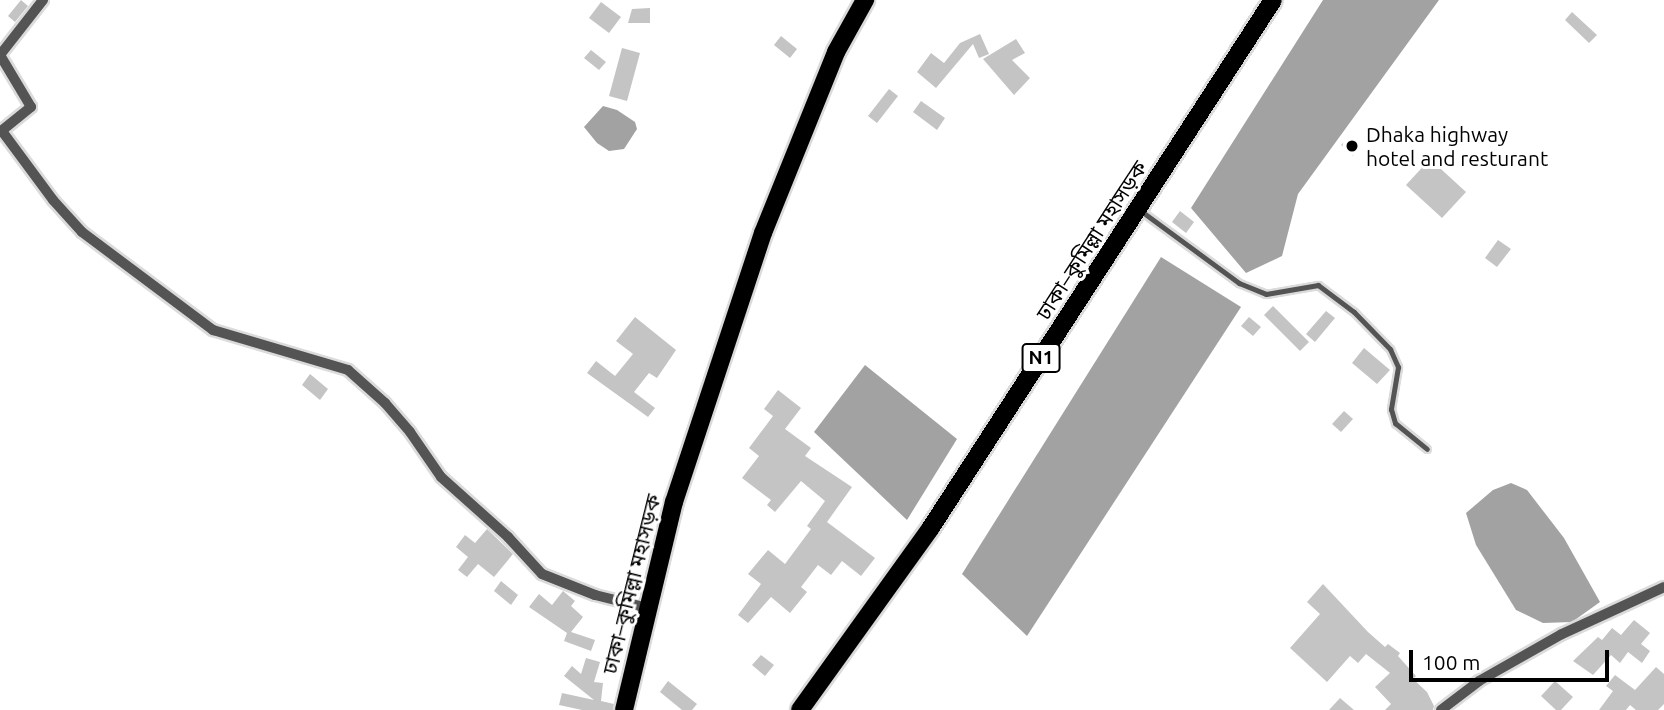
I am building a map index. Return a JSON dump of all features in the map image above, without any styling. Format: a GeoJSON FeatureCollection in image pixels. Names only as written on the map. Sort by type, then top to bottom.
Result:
{"type":"FeatureCollection","features":[{"type":"Feature","properties":{"kind":"highway","name":"ঢাকা–কুমিল্লা মহাসড়ক"},"geometry":{"type":"LineString","coordinates":[[624,710],[674,502],[763,233],[836,52],[865,0]]}},
{"type":"Feature","properties":{"kind":"highway","name":"ঢাকা–কুমিল্লা মহাসড়ক"},"geometry":{"type":"LineString","coordinates":[[800,710],[930,529],[1273,0]]}},
{"type":"Feature","properties":{"kind":"street"},"geometry":{"type":"LineString","coordinates":[[43,0],[0,55],[31,107],[1,132],[53,201],[82,232],[214,330],[348,370],[393,412],[441,477],[508,537],[542,575],[595,596],[648,608]]}},
{"type":"Feature","properties":{"kind":"street"},"geometry":{"type":"LineString","coordinates":[[1441,710],[1479,681],[1562,634],[1664,587]]}},
{"type":"Feature","properties":{"kind":"lane"},"geometry":{"type":"LineString","coordinates":[[1139,209],[1239,283],[1266,294],[1318,285],[1354,312],[1390,349],[1398,367],[1391,409],[1395,423],[1427,449]]}},
{"type":"Feature","properties":{"kind":"shaded area"},"geometry":{"type":"Polygon","coordinates":[[[1323,0],[1439,0],[1298,194],[1282,256],[1246,273],[1191,208],[1323,0]]]}},
{"type":"Feature","properties":{"kind":"shaded area"},"geometry":{"type":"Polygon","coordinates":[[[603,106],[617,110],[635,122],[637,129],[624,149],[609,151],[597,143],[584,127],[603,106]]]}},
{"type":"Feature","properties":{"kind":"shaded area"},"geometry":{"type":"Polygon","coordinates":[[[1161,257],[1241,307],[1027,636],[962,574],[1161,257]]]}},
{"type":"Feature","properties":{"kind":"shaded area"},"geometry":{"type":"Polygon","coordinates":[[[865,365],[957,439],[907,520],[814,432],[865,365]]]}},
{"type":"Feature","properties":{"kind":"shaded area"},"geometry":{"type":"Polygon","coordinates":[[[1511,483],[1527,490],[1564,538],[1600,602],[1572,622],[1543,623],[1516,610],[1476,545],[1466,513],[1493,490],[1511,483]]]}},
{"type":"Feature","properties":{"kind":"building"},"geometry":{"type":"Polygon","coordinates":[[[21,0],[28,6],[15,22],[8,16],[21,0]]]}},
{"type":"Feature","properties":{"kind":"building"},"geometry":{"type":"Polygon","coordinates":[[[601,2],[621,17],[609,33],[589,18],[601,2]]]}},
{"type":"Feature","properties":{"kind":"building"},"geometry":{"type":"Polygon","coordinates":[[[650,8],[650,23],[628,23],[632,9],[650,8]]]}},
{"type":"Feature","properties":{"kind":"building"},"geometry":{"type":"Polygon","coordinates":[[[1572,12],[1597,35],[1589,43],[1565,20],[1572,12]]]}},
{"type":"Feature","properties":{"kind":"building"},"geometry":{"type":"Polygon","coordinates":[[[980,34],[989,54],[979,58],[973,44],[936,88],[917,72],[931,53],[944,63],[960,43],[980,34]]]}},
{"type":"Feature","properties":{"kind":"building"},"geometry":{"type":"Polygon","coordinates":[[[781,36],[797,49],[790,58],[774,45],[781,36]]]}},
{"type":"Feature","properties":{"kind":"building"},"geometry":{"type":"Polygon","coordinates":[[[1016,39],[1025,53],[1012,60],[1030,78],[1014,95],[983,59],[1016,39]]]}},
{"type":"Feature","properties":{"kind":"building"},"geometry":{"type":"Polygon","coordinates":[[[622,48],[640,53],[627,101],[609,96],[622,48]]]}},
{"type":"Feature","properties":{"kind":"building"},"geometry":{"type":"Polygon","coordinates":[[[591,50],[606,62],[599,70],[584,58],[591,50]]]}},
{"type":"Feature","properties":{"kind":"building"},"geometry":{"type":"Polygon","coordinates":[[[889,89],[898,96],[877,123],[868,116],[889,89]]]}},
{"type":"Feature","properties":{"kind":"building"},"geometry":{"type":"Polygon","coordinates":[[[921,101],[945,118],[937,130],[913,112],[921,101]]]}},
{"type":"Feature","properties":{"kind":"building"},"geometry":{"type":"Polygon","coordinates":[[[1349,137],[1361,147],[1353,156],[1341,145],[1349,137]]]}},
{"type":"Feature","properties":{"kind":"building"},"geometry":{"type":"Polygon","coordinates":[[[1430,159],[1466,192],[1442,218],[1406,185],[1430,159]]]}},
{"type":"Feature","properties":{"kind":"building"},"geometry":{"type":"Polygon","coordinates":[[[1180,211],[1194,222],[1186,233],[1172,222],[1180,211]]]}},
{"type":"Feature","properties":{"kind":"building"},"geometry":{"type":"Polygon","coordinates":[[[1498,240],[1511,249],[1497,267],[1485,258],[1498,240]]]}},
{"type":"Feature","properties":{"kind":"building"},"geometry":{"type":"Polygon","coordinates":[[[1273,306],[1309,342],[1300,351],[1264,315],[1273,306]]]}},
{"type":"Feature","properties":{"kind":"building"},"geometry":{"type":"Polygon","coordinates":[[[1326,311],[1335,318],[1315,342],[1306,334],[1326,311]]]}},
{"type":"Feature","properties":{"kind":"building"},"geometry":{"type":"Polygon","coordinates":[[[635,317],[676,350],[657,378],[649,373],[634,392],[655,408],[648,417],[587,373],[596,361],[615,376],[633,354],[616,341],[635,317]]]}},
{"type":"Feature","properties":{"kind":"building"},"geometry":{"type":"Polygon","coordinates":[[[1249,317],[1261,327],[1253,336],[1241,326],[1249,317]]]}},
{"type":"Feature","properties":{"kind":"building"},"geometry":{"type":"Polygon","coordinates":[[[1364,348],[1390,370],[1377,384],[1352,363],[1364,348]]]}},
{"type":"Feature","properties":{"kind":"building"},"geometry":{"type":"Polygon","coordinates":[[[310,374],[328,389],[320,400],[302,385],[310,374]]]}},
{"type":"Feature","properties":{"kind":"building"},"geometry":{"type":"Polygon","coordinates":[[[778,390],[801,408],[785,429],[811,448],[805,456],[852,487],[827,522],[875,558],[861,576],[842,561],[831,575],[818,565],[801,587],[807,592],[790,613],[771,597],[748,623],[738,615],[761,584],[748,574],[768,550],[785,564],[811,529],[807,526],[825,501],[801,481],[775,512],[767,505],[771,500],[742,478],[759,456],[749,448],[773,416],[764,409],[778,390]]]}},
{"type":"Feature","properties":{"kind":"building"},"geometry":{"type":"Polygon","coordinates":[[[1344,411],[1353,419],[1341,432],[1332,424],[1344,411]]]}},
{"type":"Feature","properties":{"kind":"building"},"geometry":{"type":"Polygon","coordinates":[[[487,529],[513,554],[494,577],[478,564],[467,577],[458,570],[468,557],[456,547],[465,535],[475,543],[487,529]]]}},
{"type":"Feature","properties":{"kind":"building"},"geometry":{"type":"Polygon","coordinates":[[[501,581],[518,595],[511,605],[494,591],[501,581]]]}},
{"type":"Feature","properties":{"kind":"building"},"geometry":{"type":"Polygon","coordinates":[[[1323,584],[1368,632],[1385,647],[1388,644],[1400,653],[1398,656],[1416,676],[1413,679],[1427,692],[1434,706],[1433,710],[1385,710],[1391,704],[1375,687],[1390,673],[1366,654],[1358,663],[1350,656],[1327,682],[1290,648],[1320,614],[1307,602],[1323,584]]]}},
{"type":"Feature","properties":{"kind":"building"},"geometry":{"type":"Polygon","coordinates":[[[563,591],[575,601],[571,606],[583,617],[571,632],[595,640],[591,651],[564,641],[567,633],[529,607],[539,594],[552,605],[563,591]]]}},
{"type":"Feature","properties":{"kind":"building"},"geometry":{"type":"Polygon","coordinates":[[[1634,620],[1650,633],[1641,644],[1650,651],[1642,663],[1628,652],[1620,663],[1611,655],[1593,675],[1573,661],[1598,637],[1602,640],[1612,628],[1621,635],[1634,620]]]}},
{"type":"Feature","properties":{"kind":"building"},"geometry":{"type":"Polygon","coordinates":[[[761,655],[774,665],[765,676],[752,665],[761,655]]]}},
{"type":"Feature","properties":{"kind":"building"},"geometry":{"type":"Polygon","coordinates":[[[586,658],[600,662],[594,682],[603,683],[601,701],[614,704],[613,710],[582,710],[559,705],[562,693],[594,700],[564,676],[572,666],[581,674],[586,658]]]}},
{"type":"Feature","properties":{"kind":"building"},"geometry":{"type":"Polygon","coordinates":[[[1656,667],[1664,674],[1664,704],[1658,710],[1636,710],[1630,705],[1626,710],[1599,710],[1613,691],[1606,686],[1615,675],[1635,690],[1656,667]]]}},
{"type":"Feature","properties":{"kind":"building"},"geometry":{"type":"Polygon","coordinates":[[[668,681],[697,704],[692,710],[682,710],[660,692],[668,681]]]}},
{"type":"Feature","properties":{"kind":"building"},"geometry":{"type":"Polygon","coordinates":[[[1555,681],[1573,697],[1561,710],[1556,710],[1541,696],[1555,681]]]}},
{"type":"Feature","properties":{"kind":"building"},"geometry":{"type":"Polygon","coordinates":[[[1340,698],[1354,710],[1329,710],[1340,698]]]}},
{"type":"Feature","properties":{"kind":"place","name":"Dhaka highway hotel and resturant"},"geometry":{"type":"Point","coordinates":[1352,146]}}]}
